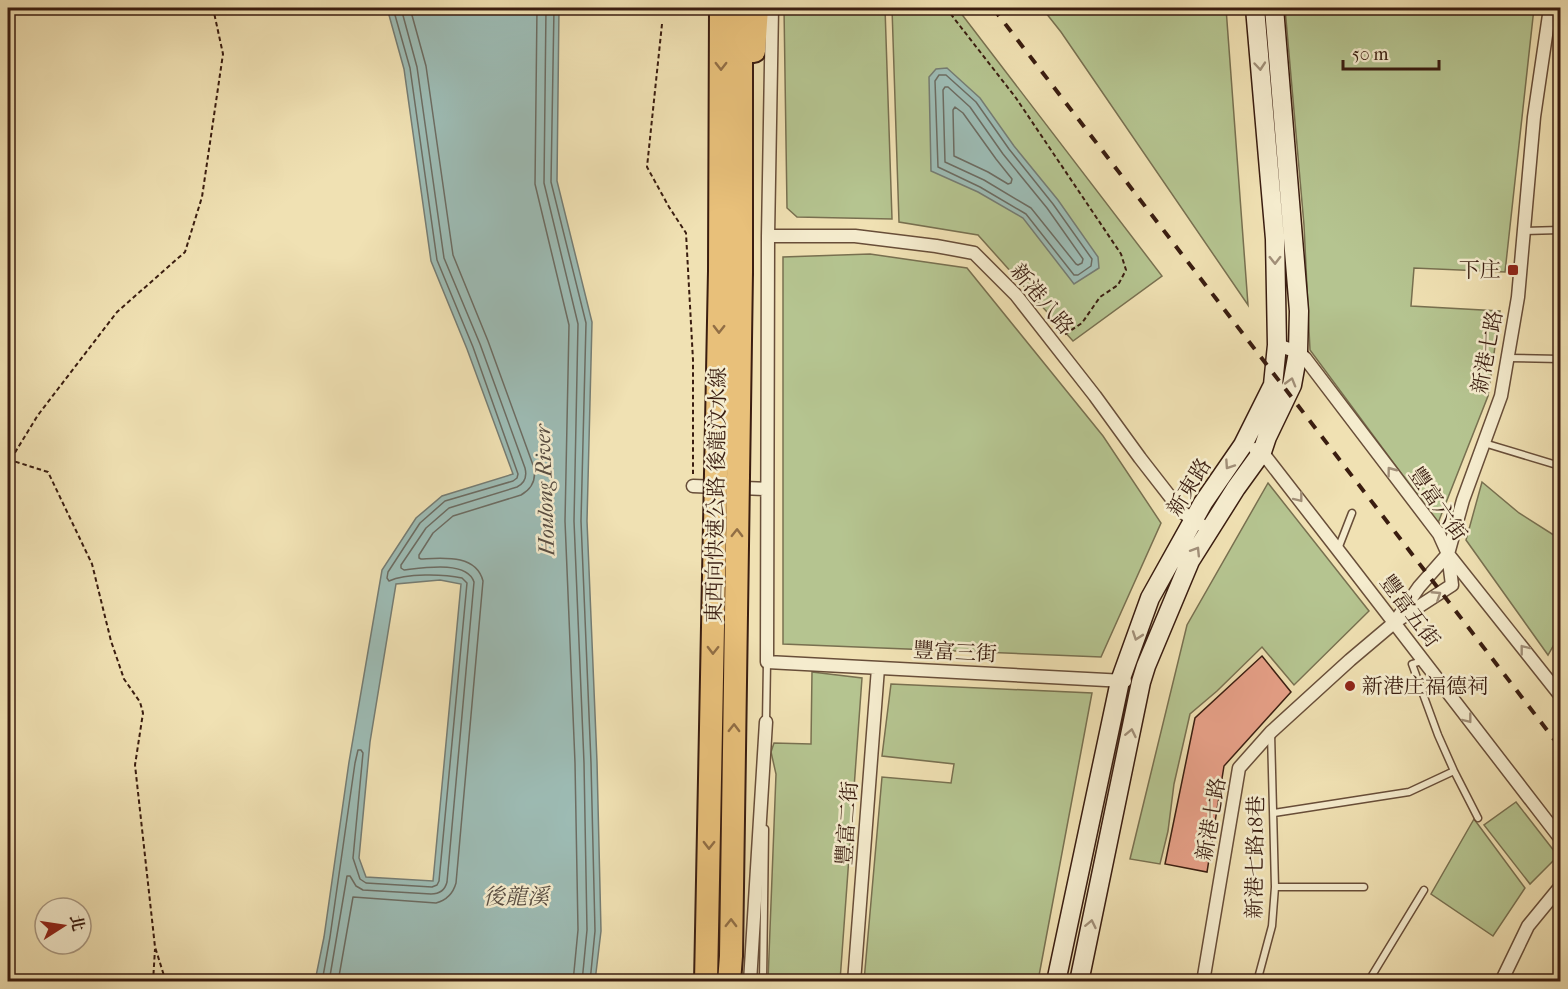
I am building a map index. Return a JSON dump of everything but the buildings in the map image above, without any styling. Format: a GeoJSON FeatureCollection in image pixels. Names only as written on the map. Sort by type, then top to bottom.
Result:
{"type":"FeatureCollection","features":[{"type":"Feature","properties":{"kind":"highway","name":"東西向快速公路 後龍汶水線"},"geometry":{"type":"LineString","coordinates":[[722,8],[730,271],[731,981]]}},
{"type":"Feature","properties":{"kind":"highway","name":"東西向快速公路 後龍汶水線"},"geometry":{"type":"LineString","coordinates":[[706,981],[730,271],[740,226],[741,8]]}},
{"type":"Feature","properties":{"kind":"highway"},"geometry":{"type":"LineString","coordinates":[[740,226],[757,8]]}},
{"type":"Feature","properties":{"kind":"main road","name":"新東路"},"geometry":{"type":"LineString","coordinates":[[1056,981],[1120,681],[1150,598],[1194,520],[1243,445],[1273,385],[1277,345],[1275,239],[1255,8]]}},
{"type":"Feature","properties":{"kind":"main road","name":"新東路"},"geometry":{"type":"LineString","coordinates":[[1079,981],[1146,666],[1190,561],[1236,488],[1262,452],[1292,385],[1298,352],[1299,311],[1274,8]]}},
{"type":"Feature","properties":{"kind":"street"},"geometry":{"type":"LineString","coordinates":[[768,662],[768,236],[772,8]]}},
{"type":"Feature","properties":{"kind":"street","name":"新港七路"},"geometry":{"type":"LineString","coordinates":[[1203,981],[1239,768],[1271,732],[1350,660],[1395,622],[1452,585],[1448,554],[1462,500],[1501,396],[1518,297],[1534,117],[1550,8]]}},
{"type":"Feature","properties":{"kind":"street","name":"新港八路"},"geometry":{"type":"LineString","coordinates":[[768,236],[855,237],[936,246],[974,253],[1016,295],[1182,512],[1209,530]]}},
{"type":"Feature","properties":{"kind":"street"},"geometry":{"type":"LineString","coordinates":[[1277,345],[1298,352]]}},
{"type":"Feature","properties":{"kind":"street","name":"豐富六街"},"geometry":{"type":"LineString","coordinates":[[1298,352],[1305,358],[1439,534],[1448,554],[1560,695]]}},
{"type":"Feature","properties":{"kind":"street"},"geometry":{"type":"LineString","coordinates":[[1243,445],[1262,452]]}},
{"type":"Feature","properties":{"kind":"street","name":"豐富五街"},"geometry":{"type":"LineString","coordinates":[[1262,452],[1560,838]]}},
{"type":"Feature","properties":{"kind":"street"},"geometry":{"type":"LineString","coordinates":[[693,486],[767,489]]}},
{"type":"Feature","properties":{"kind":"street","name":"新港七路"},"geometry":{"type":"LineString","coordinates":[[1395,622],[1419,587],[1448,554]]}},
{"type":"Feature","properties":{"kind":"street","name":"豐富三街"},"geometry":{"type":"LineString","coordinates":[[768,662],[1141,682]]}},
{"type":"Feature","properties":{"kind":"street","name":"豐富二街"},"geometry":{"type":"LineString","coordinates":[[854,981],[878,668]]}},
{"type":"Feature","properties":{"kind":"street"},"geometry":{"type":"LineString","coordinates":[[750,981],[766,722]]}},
{"type":"Feature","properties":{"kind":"street"},"geometry":{"type":"LineString","coordinates":[[1501,981],[1528,926],[1560,887]]}},
{"type":"Feature","properties":{"kind":"lane"},"geometry":{"type":"LineString","coordinates":[[1524,231],[1560,230]]}},
{"type":"Feature","properties":{"kind":"lane"},"geometry":{"type":"LineString","coordinates":[[1507,358],[1560,359]]}},
{"type":"Feature","properties":{"kind":"lane"},"geometry":{"type":"LineString","coordinates":[[1483,443],[1560,466]]}},
{"type":"Feature","properties":{"kind":"lane"},"geometry":{"type":"LineString","coordinates":[[1338,549],[1352,513]]}},
{"type":"Feature","properties":{"kind":"lane"},"geometry":{"type":"LineString","coordinates":[[1422,661],[1412,664],[1437,735],[1478,818]]}},
{"type":"Feature","properties":{"kind":"lane"},"geometry":{"type":"LineString","coordinates":[[763,981],[768,662]]}},
{"type":"Feature","properties":{"kind":"lane","name":"新港七路18巷"},"geometry":{"type":"LineString","coordinates":[[1257,981],[1272,926],[1275,887],[1271,732]]}},
{"type":"Feature","properties":{"kind":"lane"},"geometry":{"type":"LineString","coordinates":[[1274,813],[1409,792],[1454,771]]}},
{"type":"Feature","properties":{"kind":"lane"},"geometry":{"type":"LineString","coordinates":[[1275,887],[1364,887]]}},
{"type":"Feature","properties":{"kind":"lane"},"geometry":{"type":"LineString","coordinates":[[1368,981],[1424,890]]}},
{"type":"Feature","properties":{"kind":"path"},"geometry":{"type":"LineString","coordinates":[[153,981],[155,947],[135,765],[143,713],[140,702],[124,679],[111,641],[92,564],[48,472],[9,460],[39,415],[117,312],[185,252],[202,197],[222,54],[213,8]]}},
{"type":"Feature","properties":{"kind":"path"},"geometry":{"type":"LineString","coordinates":[[946,8],[1016,98],[1121,254],[1126,270],[1118,285],[1100,297],[1082,323],[1063,336]]}},
{"type":"Feature","properties":{"kind":"path"},"geometry":{"type":"LineString","coordinates":[[662,24],[647,167],[686,233],[693,360],[693,486]]}},
{"type":"Feature","properties":{"kind":"path"},"geometry":{"type":"LineString","coordinates":[[155,947],[166,981]]}},
{"type":"Feature","properties":{"kind":"green space"},"geometry":{"type":"Polygon","coordinates":[[[784,8],[885,8],[892,219],[797,217],[787,208],[784,8]]]}},
{"type":"Feature","properties":{"kind":"green space"},"geometry":{"type":"Polygon","coordinates":[[[892,8],[957,8],[1162,276],[1073,341],[978,235],[899,222],[892,8]]]}},
{"type":"Feature","properties":{"kind":"green space"},"geometry":{"type":"Polygon","coordinates":[[[1042,8],[1226,8],[1248,305],[1061,32],[1042,8]]]}},
{"type":"Feature","properties":{"kind":"green space"},"geometry":{"type":"Polygon","coordinates":[[[1285,8],[1534,8],[1505,272],[1414,268],[1411,306],[1500,311],[1488,396],[1438,523],[1310,350],[1304,225],[1285,8]]]}},
{"type":"Feature","properties":{"kind":"green space"},"geometry":{"type":"Polygon","coordinates":[[[870,254],[967,268],[1103,436],[1161,523],[1101,657],[783,644],[783,257],[870,254]]]}},
{"type":"Feature","properties":{"kind":"green space"},"geometry":{"type":"Polygon","coordinates":[[[1482,482],[1519,513],[1560,539],[1560,634],[1548,655],[1466,540],[1482,482]]]}},
{"type":"Feature","properties":{"kind":"green space"},"geometry":{"type":"Polygon","coordinates":[[[1268,483],[1369,611],[1294,685],[1262,647],[1190,714],[1174,784],[1168,831],[1160,864],[1130,859],[1187,625],[1268,483]]]}},
{"type":"Feature","properties":{"kind":"green space"},"geometry":{"type":"Polygon","coordinates":[[[812,672],[862,678],[840,981],[768,981],[776,774],[771,752],[774,743],[811,744],[812,672]]]}},
{"type":"Feature","properties":{"kind":"green space"},"geometry":{"type":"Polygon","coordinates":[[[891,684],[1092,693],[1038,981],[864,981],[882,777],[951,783],[954,764],[882,756],[891,684]]]}},
{"type":"Feature","properties":{"kind":"green space"},"geometry":{"type":"Polygon","coordinates":[[[1516,802],[1558,856],[1530,884],[1484,825],[1516,802]]]}},
{"type":"Feature","properties":{"kind":"green space"},"geometry":{"type":"Polygon","coordinates":[[[1474,819],[1525,888],[1493,936],[1431,894],[1474,819]]]}},
{"type":"Feature","properties":{"kind":"water","name":"後龍溪"},"geometry":{"type":"Polygon","coordinates":[[[387,8],[559,8],[557,181],[592,322],[587,521],[601,931],[595,981],[315,981],[324,937],[349,762],[382,570],[416,518],[442,496],[513,474],[467,349],[431,261],[404,69],[387,8]],[[440,580],[396,584],[370,742],[359,858],[366,877],[433,881],[461,584],[440,580]]]}},
{"type":"Feature","properties":{"kind":"water"},"geometry":{"type":"Polygon","coordinates":[[[947,68],[980,98],[1014,146],[1058,200],[1098,257],[1099,268],[1074,284],[1023,218],[978,192],[931,171],[929,77],[936,69],[947,68]]]}},
{"type":"Feature","properties":{"kind":"railway"},"geometry":{"type":"LineString","coordinates":[[993,8],[1560,747]]}},
{"type":"Feature","properties":{"kind":"place","name":"下庄"},"geometry":{"type":"Point","coordinates":[1513,270]}},
{"type":"Feature","properties":{"kind":"place","name":"新港庄福德祠"},"geometry":{"type":"Point","coordinates":[1350,686]}},
{"type":"Feature","properties":{"kind":"water label","name":"Houlong River"},"geometry":{"type":"Point","coordinates":[545,490]}}]}
